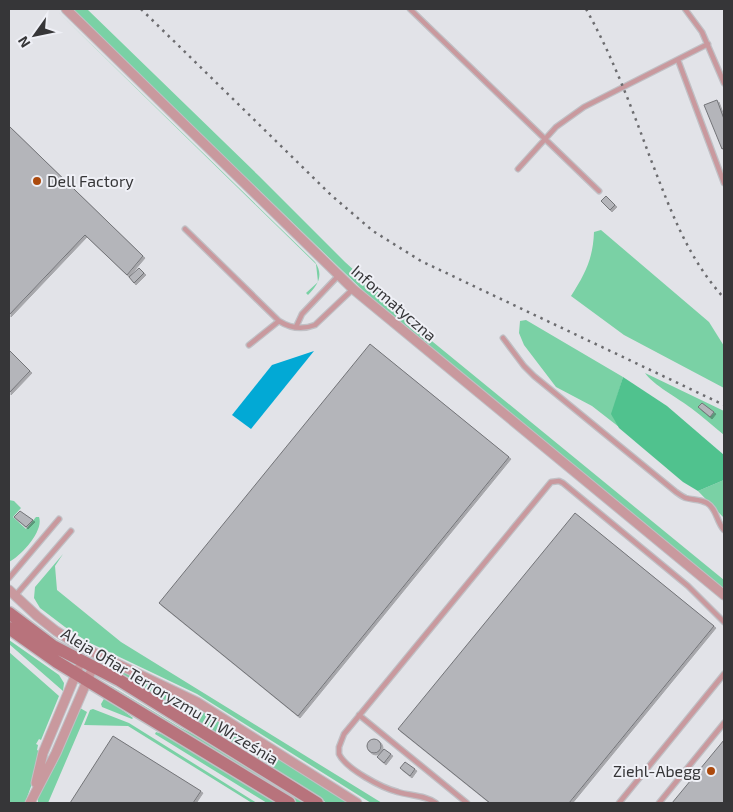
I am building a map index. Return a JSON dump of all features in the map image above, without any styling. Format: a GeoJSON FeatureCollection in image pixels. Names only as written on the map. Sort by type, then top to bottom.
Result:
{"type":"FeatureCollection","features":[{"type":"Feature","properties":{"kind":"street","name":"Informatyczna"},"geometry":{"type":"LineString","coordinates":[[66,9],[353,289],[724,595]]}},
{"type":"Feature","properties":{"kind":"street"},"geometry":{"type":"LineString","coordinates":[[12,593],[56,631],[86,650],[197,702],[357,803]]}},
{"type":"Feature","properties":{"kind":"street","name":"Aleja Ofiar Terroryzmu 11 Września"},"geometry":{"type":"LineString","coordinates":[[9,613],[53,646],[180,717],[317,803]]}},
{"type":"Feature","properties":{"kind":"street","name":"Aleja Ofiar Terroryzmu 11 Września"},"geometry":{"type":"LineString","coordinates":[[9,628],[46,655],[81,677],[289,803]]}},
{"type":"Feature","properties":{"kind":"street"},"geometry":{"type":"LineString","coordinates":[[32,799],[56,753],[87,664]]}},
{"type":"Feature","properties":{"kind":"lane"},"geometry":{"type":"LineString","coordinates":[[410,9],[599,191]]}},
{"type":"Feature","properties":{"kind":"lane"},"geometry":{"type":"LineString","coordinates":[[685,9],[702,32],[724,83]]}},
{"type":"Feature","properties":{"kind":"lane"},"geometry":{"type":"LineString","coordinates":[[518,169],[558,125],[584,107],[708,44]]}},
{"type":"Feature","properties":{"kind":"lane"},"geometry":{"type":"LineString","coordinates":[[678,60],[724,183]]}},
{"type":"Feature","properties":{"kind":"lane"},"geometry":{"type":"LineString","coordinates":[[185,229],[279,321],[288,326],[307,328],[314,325],[353,289]]}},
{"type":"Feature","properties":{"kind":"lane"},"geometry":{"type":"LineString","coordinates":[[296,327],[302,314],[339,276]]}},
{"type":"Feature","properties":{"kind":"lane"},"geometry":{"type":"LineString","coordinates":[[249,345],[279,321]]}},
{"type":"Feature","properties":{"kind":"lane"},"geometry":{"type":"LineString","coordinates":[[504,338],[524,366],[534,376],[676,492],[685,498],[697,499],[707,503],[715,510],[720,525],[724,530]]}},
{"type":"Feature","properties":{"kind":"lane"},"geometry":{"type":"LineString","coordinates":[[436,803],[422,797],[382,786],[347,765],[339,754],[341,740],[359,715],[551,482],[559,481],[563,483],[688,586],[724,622]]}},
{"type":"Feature","properties":{"kind":"lane"},"geometry":{"type":"LineString","coordinates":[[9,578],[59,519]]}},
{"type":"Feature","properties":{"kind":"lane"},"geometry":{"type":"LineString","coordinates":[[12,593],[71,531]]}},
{"type":"Feature","properties":{"kind":"lane"},"geometry":{"type":"LineString","coordinates":[[619,803],[724,674]]}},
{"type":"Feature","properties":{"kind":"lane"},"geometry":{"type":"LineString","coordinates":[[359,715],[467,803]]}},
{"type":"Feature","properties":{"kind":"lane"},"geometry":{"type":"LineString","coordinates":[[659,803],[724,723]]}},
{"type":"Feature","properties":{"kind":"green space"},"geometry":{"type":"Polygon","coordinates":[[[55,9],[315,262],[318,267],[319,271],[318,281],[316,264],[55,9]]]}},
{"type":"Feature","properties":{"kind":"green space"},"geometry":{"type":"Polygon","coordinates":[[[71,9],[87,9],[345,262],[433,342],[724,580],[724,590],[374,301],[71,9]]]}},
{"type":"Feature","properties":{"kind":"green space"},"geometry":{"type":"Polygon","coordinates":[[[601,230],[709,322],[724,346],[724,388],[624,335],[571,296],[587,266],[592,250],[594,232],[601,230]]]}},
{"type":"Feature","properties":{"kind":"green space"},"geometry":{"type":"Polygon","coordinates":[[[317,283],[315,287],[308,295],[306,293],[317,283]]]}},
{"type":"Feature","properties":{"kind":"green space"},"geometry":{"type":"Polygon","coordinates":[[[526,320],[623,377],[612,414],[619,427],[592,406],[556,387],[524,345],[519,333],[520,321],[526,320]]]}},
{"type":"Feature","properties":{"kind":"green space"},"geometry":{"type":"Polygon","coordinates":[[[645,373],[724,411],[724,435],[691,408],[653,382],[645,373]]]}},
{"type":"Feature","properties":{"kind":"green space"},"geometry":{"type":"Polygon","coordinates":[[[623,377],[667,406],[724,455],[724,480],[698,491],[683,482],[619,428],[611,414],[623,377]]]}},
{"type":"Feature","properties":{"kind":"green space"},"geometry":{"type":"Polygon","coordinates":[[[724,480],[724,518],[698,491],[724,480]]]}},
{"type":"Feature","properties":{"kind":"green space"},"geometry":{"type":"Polygon","coordinates":[[[9,500],[14,501],[21,508],[13,517],[26,529],[36,517],[39,517],[40,523],[35,536],[9,562],[9,500]]]}},
{"type":"Feature","properties":{"kind":"green space"},"geometry":{"type":"Polygon","coordinates":[[[63,554],[55,566],[57,590],[121,642],[382,803],[371,803],[197,694],[88,642],[40,608],[34,598],[35,587],[63,554]]]}},
{"type":"Feature","properties":{"kind":"green space"},"geometry":{"type":"Polygon","coordinates":[[[9,640],[59,675],[64,683],[63,691],[9,644],[9,640]]]}},
{"type":"Feature","properties":{"kind":"green space"},"geometry":{"type":"Polygon","coordinates":[[[9,652],[59,696],[41,740],[39,739],[36,744],[39,751],[33,781],[25,803],[9,803],[9,652]]]}},
{"type":"Feature","properties":{"kind":"green space"},"geometry":{"type":"Polygon","coordinates":[[[120,670],[205,712],[349,803],[327,803],[119,674],[120,670]]]}},
{"type":"Feature","properties":{"kind":"green space"},"geometry":{"type":"Polygon","coordinates":[[[111,686],[181,728],[222,749],[309,803],[297,803],[110,689],[111,686]]]}},
{"type":"Feature","properties":{"kind":"green space"},"geometry":{"type":"Polygon","coordinates":[[[105,697],[133,718],[102,707],[101,704],[105,697]]]}},
{"type":"Feature","properties":{"kind":"green space"},"geometry":{"type":"Polygon","coordinates":[[[80,708],[87,712],[48,803],[38,803],[38,797],[56,764],[80,708]]]}},
{"type":"Feature","properties":{"kind":"green space"},"geometry":{"type":"Polygon","coordinates":[[[93,709],[129,723],[257,803],[252,803],[128,726],[84,725],[90,710],[93,709]]]}},
{"type":"Feature","properties":{"kind":"green space"},"geometry":{"type":"Polygon","coordinates":[[[156,732],[169,736],[278,803],[267,803],[155,734],[156,732]]]}},
{"type":"Feature","properties":{"kind":"water"},"geometry":{"type":"Polygon","coordinates":[[[314,351],[251,429],[232,415],[272,365],[314,351]]]}},
{"type":"Feature","properties":{"kind":"building"},"geometry":{"type":"Polygon","coordinates":[[[717,100],[724,119],[724,148],[722,149],[704,105],[717,100]]]}},
{"type":"Feature","properties":{"kind":"building","name":"Dell Factory"},"geometry":{"type":"Polygon","coordinates":[[[9,126],[143,256],[127,275],[85,235],[9,315],[9,126]]]}},
{"type":"Feature","properties":{"kind":"building"},"geometry":{"type":"Polygon","coordinates":[[[606,196],[615,205],[610,210],[601,201],[606,196]]]}},
{"type":"Feature","properties":{"kind":"building"},"geometry":{"type":"Polygon","coordinates":[[[139,268],[144,273],[134,283],[129,277],[139,268]]]}},
{"type":"Feature","properties":{"kind":"building"},"geometry":{"type":"Polygon","coordinates":[[[370,344],[509,457],[298,716],[159,603],[370,344]]]}},
{"type":"Feature","properties":{"kind":"building"},"geometry":{"type":"Polygon","coordinates":[[[9,350],[30,371],[9,393],[9,350]]]}},
{"type":"Feature","properties":{"kind":"building"},"geometry":{"type":"Polygon","coordinates":[[[702,403],[714,412],[710,417],[698,407],[702,403]]]}},
{"type":"Feature","properties":{"kind":"building"},"geometry":{"type":"Polygon","coordinates":[[[20,511],[33,520],[26,527],[14,517],[20,511]]]}},
{"type":"Feature","properties":{"kind":"building"},"geometry":{"type":"Polygon","coordinates":[[[575,513],[714,626],[569,803],[490,803],[398,729],[575,513]]]}},
{"type":"Feature","properties":{"kind":"building"},"geometry":{"type":"Polygon","coordinates":[[[113,736],[201,791],[193,803],[70,803],[113,736]]]}},
{"type":"Feature","properties":{"kind":"building"},"geometry":{"type":"Polygon","coordinates":[[[371,739],[377,739],[381,746],[377,753],[371,753],[367,749],[367,743],[371,739]]]}},
{"type":"Feature","properties":{"kind":"building","name":"Ziehl-Abegg"},"geometry":{"type":"Polygon","coordinates":[[[724,740],[724,803],[672,803],[724,740]]]}},
{"type":"Feature","properties":{"kind":"building"},"geometry":{"type":"Polygon","coordinates":[[[384,749],[391,754],[384,763],[377,757],[384,749]]]}},
{"type":"Feature","properties":{"kind":"building"},"geometry":{"type":"Polygon","coordinates":[[[405,762],[415,769],[410,776],[400,768],[405,762]]]}},
{"type":"Feature","properties":{"kind":"railway"},"geometry":{"type":"LineString","coordinates":[[141,9],[331,195],[373,231],[421,261],[724,405]]}},
{"type":"Feature","properties":{"kind":"railway"},"geometry":{"type":"LineString","coordinates":[[586,9],[622,83],[681,233],[700,266],[724,298]]}},
{"type":"Feature","properties":{"kind":"place","name":"Dell Factory"},"geometry":{"type":"Point","coordinates":[37,181]}},
{"type":"Feature","properties":{"kind":"place","name":"Ziehl-Abegg"},"geometry":{"type":"Point","coordinates":[711,771]}}]}
